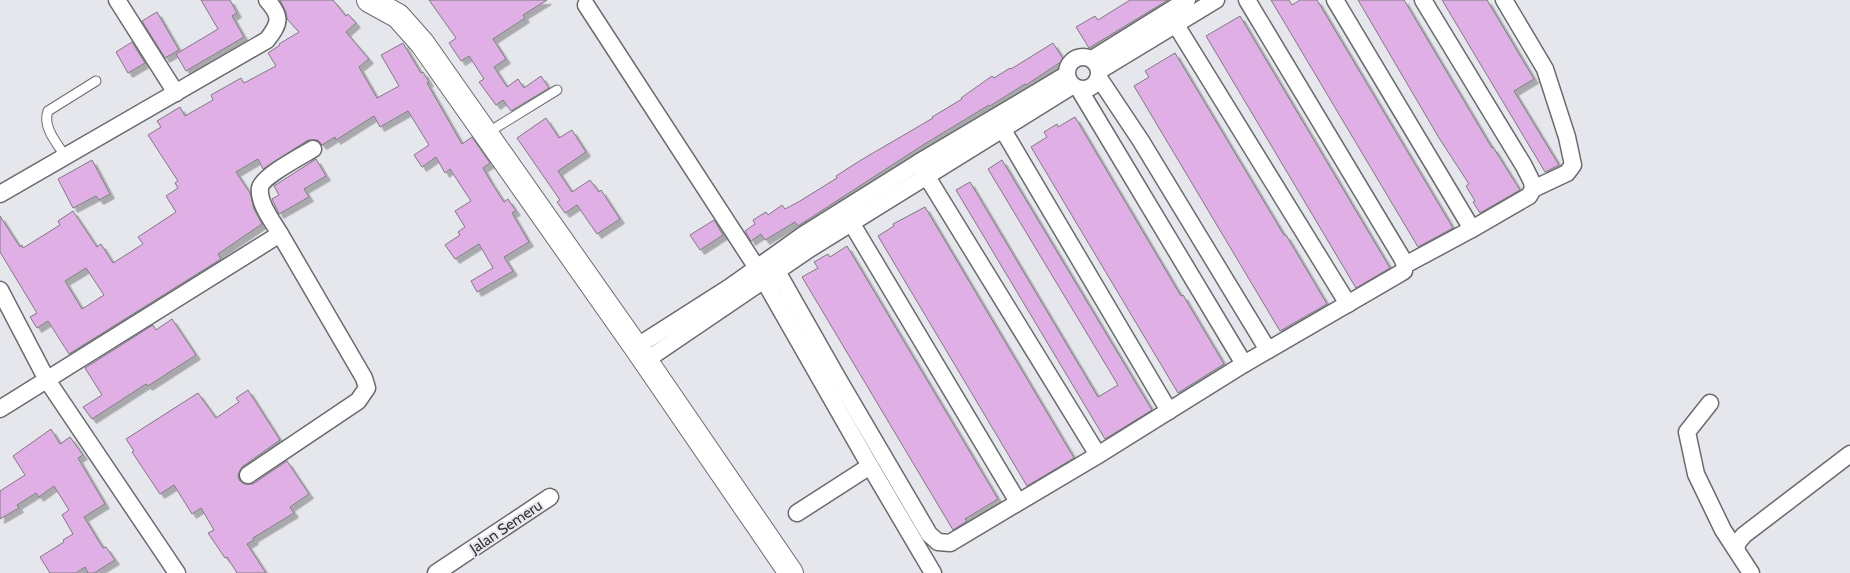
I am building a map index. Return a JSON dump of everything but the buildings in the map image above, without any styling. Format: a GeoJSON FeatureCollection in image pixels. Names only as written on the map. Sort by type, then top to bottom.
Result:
{"type":"FeatureCollection","features":[{"type":"Feature","properties":{"kind":"street"},"geometry":{"type":"LineString","coordinates":[[117,0],[176,93]]}},
{"type":"Feature","properties":{"kind":"street"},"geometry":{"type":"LineString","coordinates":[[0,194],[176,93],[272,34],[278,22],[272,5],[267,0]]}},
{"type":"Feature","properties":{"kind":"street"},"geometry":{"type":"LineString","coordinates":[[370,0],[398,16],[422,43],[641,354],[791,573]]}},
{"type":"Feature","properties":{"kind":"street"},"geometry":{"type":"LineString","coordinates":[[767,270],[803,235],[922,170],[1072,83],[1091,88],[1097,69],[1186,0]]}},
{"type":"Feature","properties":{"kind":"street"},"geometry":{"type":"LineString","coordinates":[[1097,69],[1176,25],[1216,0]]}},
{"type":"Feature","properties":{"kind":"street"},"geometry":{"type":"LineString","coordinates":[[586,5],[767,270],[837,377],[929,534],[938,542],[950,543],[1098,455],[1244,364],[1404,271],[1405,265],[1402,258],[1247,0]]}},
{"type":"Feature","properties":{"kind":"street"},"geometry":{"type":"LineString","coordinates":[[1336,0],[1472,229]]}},
{"type":"Feature","properties":{"kind":"street"},"geometry":{"type":"LineString","coordinates":[[1422,0],[1524,166],[1532,182],[1533,190]]}},
{"type":"Feature","properties":{"kind":"street"},"geometry":{"type":"LineString","coordinates":[[1405,265],[1529,196],[1533,190],[1567,173],[1573,165],[1564,128],[1545,69],[1504,0]]}},
{"type":"Feature","properties":{"kind":"street"},"geometry":{"type":"LineString","coordinates":[[1176,25],[1348,304]]}},
{"type":"Feature","properties":{"kind":"street"},"geometry":{"type":"LineString","coordinates":[[1244,364],[1072,83],[1067,67],[1077,57],[1085,56],[1097,69],[1268,350]]}},
{"type":"Feature","properties":{"kind":"street"},"geometry":{"type":"LineString","coordinates":[[641,354],[767,270],[811,248],[852,224],[922,170],[1003,130],[1072,83]]}},
{"type":"Feature","properties":{"kind":"street"},"geometry":{"type":"LineString","coordinates":[[1003,130],[1169,411]]}},
{"type":"Feature","properties":{"kind":"street"},"geometry":{"type":"LineString","coordinates":[[248,475],[358,401],[367,388],[364,378],[262,200],[260,187],[265,179],[313,149]]}},
{"type":"Feature","properties":{"kind":"street"},"geometry":{"type":"LineString","coordinates":[[922,170],[1098,455]]}},
{"type":"Feature","properties":{"kind":"street"},"geometry":{"type":"LineString","coordinates":[[1160,225],[1182,210]]}},
{"type":"Feature","properties":{"kind":"street"},"geometry":{"type":"LineString","coordinates":[[852,224],[1018,502]]}},
{"type":"Feature","properties":{"kind":"street"},"geometry":{"type":"LineString","coordinates":[[0,409],[280,234]]}},
{"type":"Feature","properties":{"kind":"street"},"geometry":{"type":"LineString","coordinates":[[767,270],[870,466],[934,573]]}},
{"type":"Feature","properties":{"kind":"street"},"geometry":{"type":"LineString","coordinates":[[0,290],[47,380],[177,573]]}},
{"type":"Feature","properties":{"kind":"street"},"geometry":{"type":"LineString","coordinates":[[1710,403],[1690,426],[1688,442],[1696,474],[1723,530],[1751,573]]}},
{"type":"Feature","properties":{"kind":"street"},"geometry":{"type":"LineString","coordinates":[[1736,549],[1738,542],[1744,535],[1850,454]]}},
{"type":"Feature","properties":{"kind":"street"},"geometry":{"type":"LineString","coordinates":[[797,513],[870,466]]}},
{"type":"Feature","properties":{"kind":"street","name":"Jalan Semeru"},"geometry":{"type":"LineString","coordinates":[[436,573],[550,497]]}},
{"type":"Feature","properties":{"kind":"lane"},"geometry":{"type":"LineString","coordinates":[[65,156],[47,125],[48,111],[96,81]]}},
{"type":"Feature","properties":{"kind":"lane"},"geometry":{"type":"LineString","coordinates":[[487,134],[557,90]]}}]}
